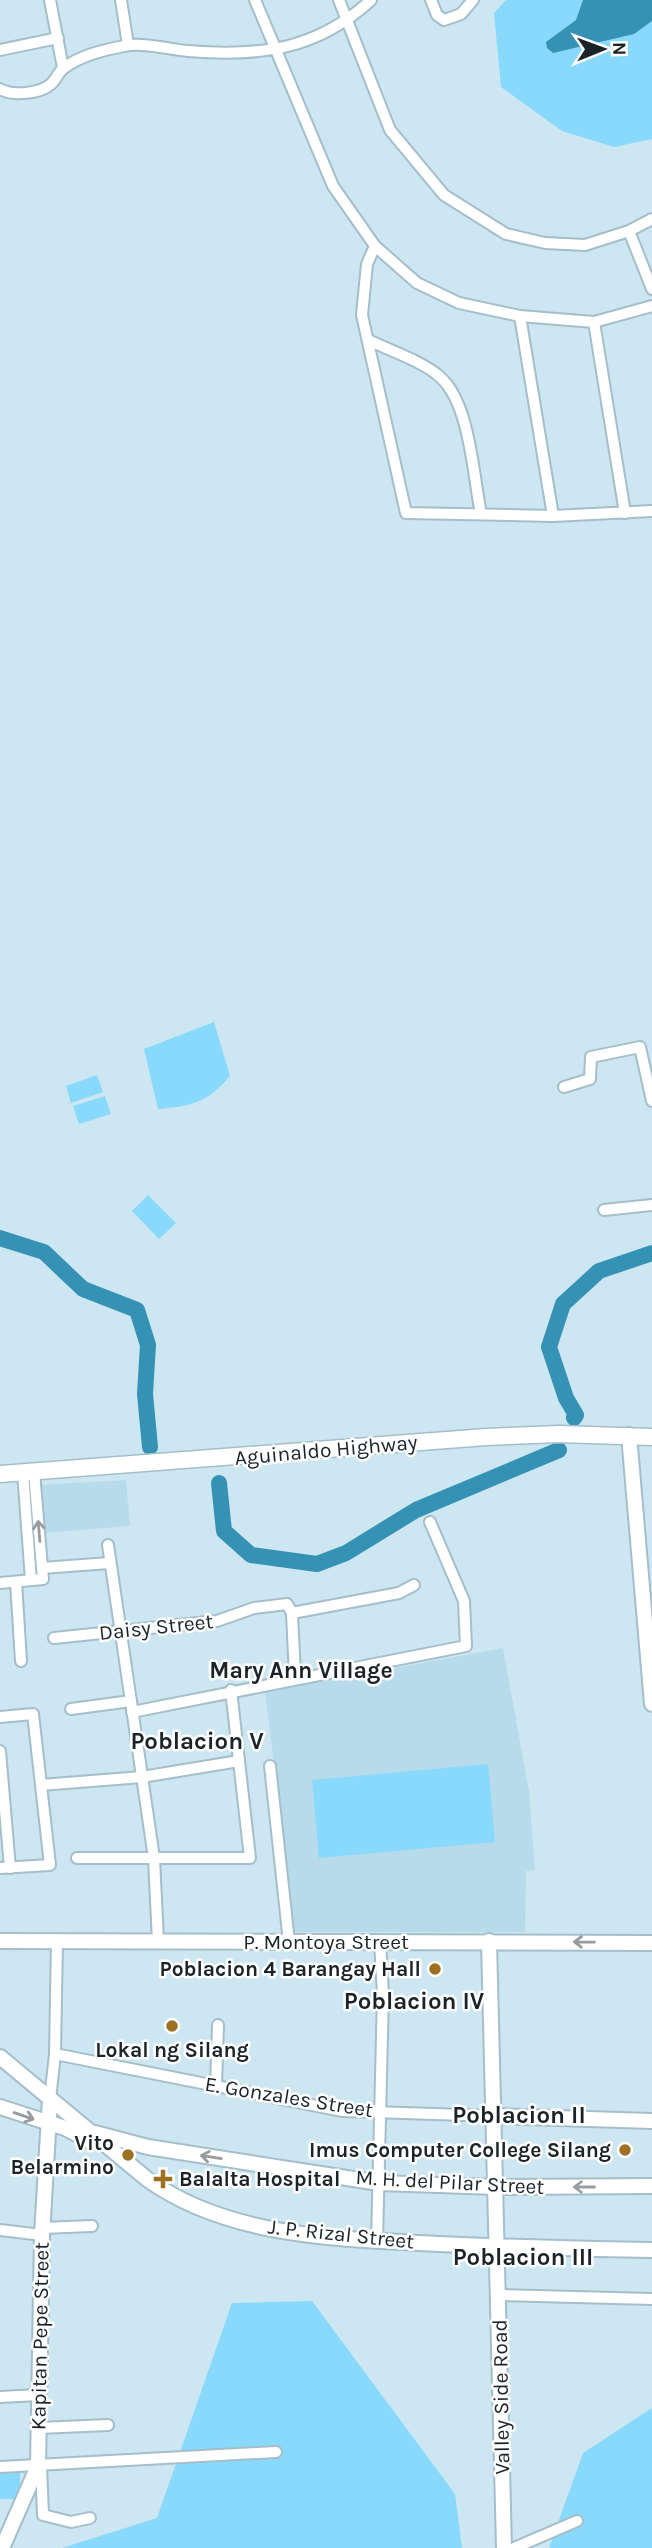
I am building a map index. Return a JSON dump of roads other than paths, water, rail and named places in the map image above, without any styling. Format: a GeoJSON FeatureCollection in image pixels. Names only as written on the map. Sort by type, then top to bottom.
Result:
{"type":"FeatureCollection","features":[{"type":"Feature","properties":{"kind":"main road","name":"Aguinaldo Highway"},"geometry":{"type":"LineString","coordinates":[[0,1474],[486,1437],[652,1437]]}},
{"type":"Feature","properties":{"kind":"street"},"geometry":{"type":"LineString","coordinates":[[50,0],[63,68]]}},
{"type":"Feature","properties":{"kind":"street"},"geometry":{"type":"LineString","coordinates":[[121,0],[128,45]]}},
{"type":"Feature","properties":{"kind":"street"},"geometry":{"type":"LineString","coordinates":[[255,0],[332,187],[376,246],[417,283],[459,303],[520,316],[594,322],[652,306]]}},
{"type":"Feature","properties":{"kind":"street"},"geometry":{"type":"LineString","coordinates":[[339,0],[390,130],[444,195],[506,234],[545,243],[585,245],[629,231],[652,219]]}},
{"type":"Feature","properties":{"kind":"street"},"geometry":{"type":"LineString","coordinates":[[0,89],[7,93],[30,92],[50,85],[63,68],[95,53],[128,45],[211,53],[278,51],[346,23],[371,0]]}},
{"type":"Feature","properties":{"kind":"street"},"geometry":{"type":"LineString","coordinates":[[431,0],[444,20],[461,14],[472,0]]}},
{"type":"Feature","properties":{"kind":"street"},"geometry":{"type":"LineString","coordinates":[[0,50],[58,38]]}},
{"type":"Feature","properties":{"kind":"street"},"geometry":{"type":"LineString","coordinates":[[629,231],[652,289]]}},
{"type":"Feature","properties":{"kind":"street"},"geometry":{"type":"LineString","coordinates":[[376,246],[368,264],[362,315],[406,513],[553,516],[652,511]]}},
{"type":"Feature","properties":{"kind":"street"},"geometry":{"type":"LineString","coordinates":[[520,316],[553,516]]}},
{"type":"Feature","properties":{"kind":"street"},"geometry":{"type":"LineString","coordinates":[[594,322],[625,513]]}},
{"type":"Feature","properties":{"kind":"street"},"geometry":{"type":"LineString","coordinates":[[368,340],[439,376],[452,391],[462,415],[481,514]]}},
{"type":"Feature","properties":{"kind":"street"},"geometry":{"type":"LineString","coordinates":[[564,1087],[590,1079],[591,1057],[640,1048],[652,1101]]}},
{"type":"Feature","properties":{"kind":"street"},"geometry":{"type":"LineString","coordinates":[[604,1210],[652,1205]]}},
{"type":"Feature","properties":{"kind":"street"},"geometry":{"type":"LineString","coordinates":[[629,1435],[652,1704]]}},
{"type":"Feature","properties":{"kind":"street"},"geometry":{"type":"LineString","coordinates":[[0,1583],[43,1579],[29,1472]]}},
{"type":"Feature","properties":{"kind":"street"},"geometry":{"type":"LineString","coordinates":[[29,1472],[31,1580]]}},
{"type":"Feature","properties":{"kind":"street"},"geometry":{"type":"LineString","coordinates":[[71,1709],[132,1706],[295,1677],[387,1664],[466,1646],[464,1601],[430,1522]]}},
{"type":"Feature","properties":{"kind":"street"},"geometry":{"type":"LineString","coordinates":[[108,1545],[154,1858],[158,1942]]}},
{"type":"Feature","properties":{"kind":"street"},"geometry":{"type":"LineString","coordinates":[[42,1568],[109,1563]]}},
{"type":"Feature","properties":{"kind":"street"},"geometry":{"type":"LineString","coordinates":[[16,1582],[21,1661]]}},
{"type":"Feature","properties":{"kind":"street","name":"Daisy Street"},"geometry":{"type":"LineString","coordinates":[[54,1638],[216,1621],[276,1604],[287,1604],[292,1613],[399,1593],[414,1585]]}},
{"type":"Feature","properties":{"kind":"street"},"geometry":{"type":"LineString","coordinates":[[292,1613],[295,1677]]}},
{"type":"Feature","properties":{"kind":"street"},"geometry":{"type":"LineString","coordinates":[[77,1858],[250,1858],[230,1690]]}},
{"type":"Feature","properties":{"kind":"street"},"geometry":{"type":"LineString","coordinates":[[0,1717],[33,1714],[50,1865],[5,1868],[0,1751]]}},
{"type":"Feature","properties":{"kind":"street"},"geometry":{"type":"LineString","coordinates":[[41,1785],[142,1777],[239,1760]]}},
{"type":"Feature","properties":{"kind":"street"},"geometry":{"type":"LineString","coordinates":[[270,1766],[289,1942]]}},
{"type":"Feature","properties":{"kind":"street","name":"P. Montoya Street"},"geometry":{"type":"LineString","coordinates":[[0,1941],[652,1943]]}},
{"type":"Feature","properties":{"kind":"street"},"geometry":{"type":"LineString","coordinates":[[50,2099],[55,2054],[57,1941]]}},
{"type":"Feature","properties":{"kind":"street","name":"Valley Side Road"},"geometry":{"type":"LineString","coordinates":[[489,1941],[504,2548]]}},
{"type":"Feature","properties":{"kind":"street"},"geometry":{"type":"LineString","coordinates":[[377,2241],[383,1994],[380,1942]]}},
{"type":"Feature","properties":{"kind":"street"},"geometry":{"type":"LineString","coordinates":[[216,2086],[218,2025]]}},
{"type":"Feature","properties":{"kind":"street","name":"E. Gonzales Street"},"geometry":{"type":"LineString","coordinates":[[55,2054],[342,2111],[652,2121]]}},
{"type":"Feature","properties":{"kind":"street","name":"J. P. Rizal Street"},"geometry":{"type":"LineString","coordinates":[[0,2057],[114,2153],[170,2196],[196,2208],[286,2231],[377,2241],[652,2250]]}},
{"type":"Feature","properties":{"kind":"street","name":"Kapitan Pepe Street"},"geometry":{"type":"LineString","coordinates":[[2,2548],[39,2466],[42,2232],[46,2142],[54,2123],[50,2099]]}},
{"type":"Feature","properties":{"kind":"street"},"geometry":{"type":"LineString","coordinates":[[0,2107],[54,2123],[114,2153]]}},
{"type":"Feature","properties":{"kind":"street"},"geometry":{"type":"LineString","coordinates":[[54,2123],[55,2111],[66,2112]]}},
{"type":"Feature","properties":{"kind":"street","name":"M. H. del Pilar Street"},"geometry":{"type":"LineString","coordinates":[[85,2129],[148,2147],[379,2183],[497,2187],[652,2186]]}},
{"type":"Feature","properties":{"kind":"street"},"geometry":{"type":"LineString","coordinates":[[0,2230],[42,2232],[92,2226]]}},
{"type":"Feature","properties":{"kind":"street"},"geometry":{"type":"LineString","coordinates":[[499,2295],[652,2299]]}},
{"type":"Feature","properties":{"kind":"street"},"geometry":{"type":"LineString","coordinates":[[0,2397],[39,2395]]}},
{"type":"Feature","properties":{"kind":"street"},"geometry":{"type":"LineString","coordinates":[[39,2428],[108,2425]]}},
{"type":"Feature","properties":{"kind":"street"},"geometry":{"type":"LineString","coordinates":[[0,2467],[276,2452]]}},
{"type":"Feature","properties":{"kind":"street"},"geometry":{"type":"LineString","coordinates":[[39,2466],[43,2515],[71,2522],[90,2518]]}},
{"type":"Feature","properties":{"kind":"street"},"geometry":{"type":"LineString","coordinates":[[514,2548],[577,2521]]}},
{"type":"Feature","properties":{"kind":"waterway"},"geometry":{"type":"LineString","coordinates":[[0,1238],[44,1252],[83,1289],[137,1310],[148,1345],[145,1394],[150,1447]]}},
{"type":"Feature","properties":{"kind":"waterway"},"geometry":{"type":"LineString","coordinates":[[574,1418],[576,1415],[566,1398],[549,1347],[563,1304],[599,1271],[652,1253]]}},
{"type":"Feature","properties":{"kind":"waterway"},"geometry":{"type":"LineString","coordinates":[[219,1483],[224,1531],[251,1555],[317,1564],[346,1553],[416,1510],[559,1450]]}},
{"type":"Feature","properties":{"kind":"place","name":"Poblacion 4 Barangay Hall"},"geometry":{"type":"Point","coordinates":[435,1969]}},
{"type":"Feature","properties":{"kind":"place","name":"Lokal ng Silang"},"geometry":{"type":"Point","coordinates":[172,2026]}},
{"type":"Feature","properties":{"kind":"place","name":"Imus Computer College Silang"},"geometry":{"type":"Point","coordinates":[625,2150]}},
{"type":"Feature","properties":{"kind":"place","name":"Vito Belarmino"},"geometry":{"type":"Point","coordinates":[128,2155]}},
{"type":"Feature","properties":{"kind":"place","name":"Balalta Hospital"},"geometry":{"type":"Point","coordinates":[163,2179]}},
{"type":"Feature","properties":{"kind":"district","name":"Mary Ann Village"},"geometry":{"type":"Point","coordinates":[301,1670]}},
{"type":"Feature","properties":{"kind":"district","name":"Poblacion V"},"geometry":{"type":"Point","coordinates":[197,1741]}},
{"type":"Feature","properties":{"kind":"district","name":"Poblacion IV"},"geometry":{"type":"Point","coordinates":[414,2001]}},
{"type":"Feature","properties":{"kind":"district","name":"Poblacion II"},"geometry":{"type":"Point","coordinates":[519,2115]}},
{"type":"Feature","properties":{"kind":"district","name":"Poblacion III"},"geometry":{"type":"Point","coordinates":[523,2257]}}]}
